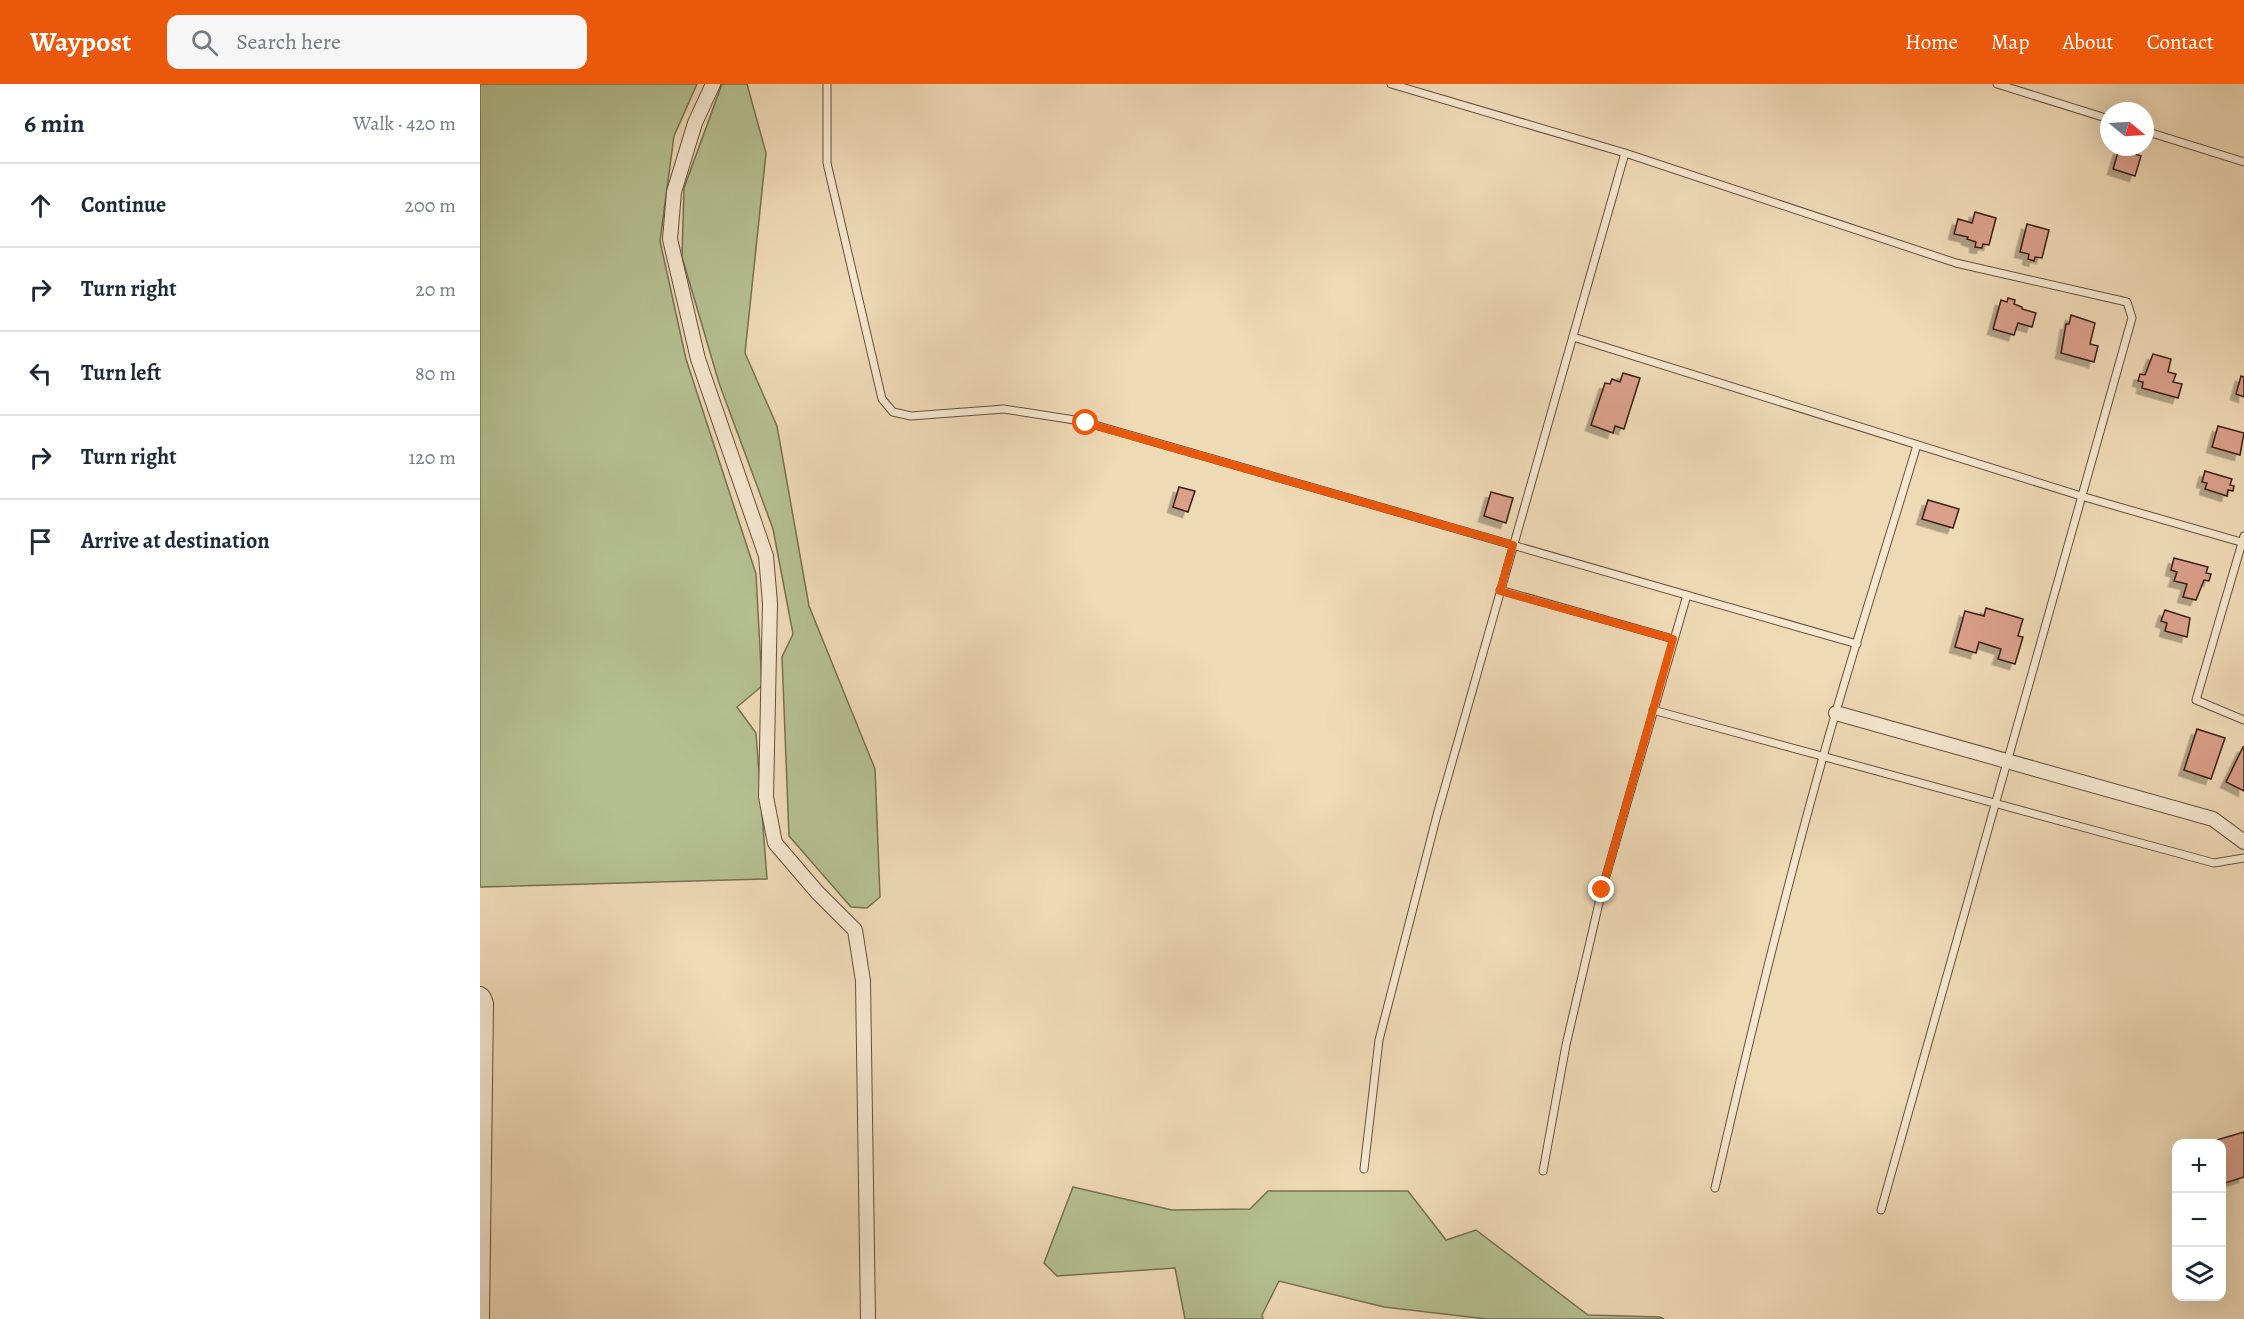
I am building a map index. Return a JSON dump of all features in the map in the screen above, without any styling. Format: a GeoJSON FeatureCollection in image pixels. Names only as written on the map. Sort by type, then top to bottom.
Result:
{"type":"FeatureCollection","features":[{"type":"Feature","properties":{"kind":"street"},"geometry":{"type":"LineString","coordinates":[[713,84],[695,123],[674,192],[670,239],[698,359],[766,556],[770,603],[766,797],[775,843],[817,892],[855,930],[863,981],[868,1319]]}},
{"type":"Feature","properties":{"kind":"street"},"geometry":{"type":"LineString","coordinates":[[1836,713],[2213,819],[2244,842]]}},
{"type":"Feature","properties":{"kind":"street"},"geometry":{"type":"LineString","coordinates":[[482,995],[486,1004],[482,1319]]}},
{"type":"Feature","properties":{"kind":"lane"},"geometry":{"type":"LineString","coordinates":[[826,84],[827,163],[882,399],[893,412],[911,416],[1004,409],[1081,421],[1857,644]]}},
{"type":"Feature","properties":{"kind":"lane"},"geometry":{"type":"LineString","coordinates":[[1391,84],[1625,153],[1956,264],[2127,302],[2132,318],[2080,496],[1881,1210]]}},
{"type":"Feature","properties":{"kind":"lane"},"geometry":{"type":"LineString","coordinates":[[1997,84],[2017,87],[2100,116]]}},
{"type":"Feature","properties":{"kind":"lane"},"geometry":{"type":"LineString","coordinates":[[2154,134],[2244,162]]}},
{"type":"Feature","properties":{"kind":"lane"},"geometry":{"type":"LineString","coordinates":[[1364,1169],[1379,1040],[1437,815],[1625,153]]}},
{"type":"Feature","properties":{"kind":"lane"},"geometry":{"type":"LineString","coordinates":[[1573,337],[2080,496],[2243,540],[2196,700],[2244,720]]}},
{"type":"Feature","properties":{"kind":"lane"},"geometry":{"type":"LineString","coordinates":[[1715,1188],[1744,1061],[1823,757],[1917,445]]}},
{"type":"Feature","properties":{"kind":"lane"},"geometry":{"type":"LineString","coordinates":[[1500,591],[1673,639]]}},
{"type":"Feature","properties":{"kind":"lane"},"geometry":{"type":"LineString","coordinates":[[1543,1171],[1566,1045],[1602,890],[1687,595]]}},
{"type":"Feature","properties":{"kind":"lane"},"geometry":{"type":"LineString","coordinates":[[1653,710],[2214,864],[2244,858]]}},
{"type":"Feature","properties":{"kind":"green space"},"geometry":{"type":"Polygon","coordinates":[[[480,84],[697,84],[674,136],[660,241],[686,359],[756,574],[762,686],[737,707],[756,733],[767,879],[480,887],[480,84]]]}},
{"type":"Feature","properties":{"kind":"green space"},"geometry":{"type":"Polygon","coordinates":[[[722,84],[747,84],[766,153],[745,353],[777,426],[809,606],[875,769],[880,897],[867,908],[851,907],[789,836],[782,657],[793,634],[773,529],[719,383],[682,257],[684,188],[722,84]]]}},
{"type":"Feature","properties":{"kind":"green space"},"geometry":{"type":"Polygon","coordinates":[[[1073,1187],[1172,1210],[1250,1209],[1268,1191],[1408,1191],[1446,1240],[1476,1230],[1588,1315],[1664,1319],[1487,1319],[1384,1307],[1279,1281],[1262,1315],[1263,1319],[1185,1319],[1175,1268],[1057,1276],[1044,1263],[1073,1187]]]}},
{"type":"Feature","properties":{"kind":"building"},"geometry":{"type":"Polygon","coordinates":[[[2117,156],[2141,156],[2135,176],[2113,169],[2117,156]]]}},
{"type":"Feature","properties":{"kind":"building"},"geometry":{"type":"Polygon","coordinates":[[[1975,212],[1996,218],[1989,245],[1983,244],[1982,248],[1975,247],[1976,242],[1967,239],[1968,237],[1954,234],[1958,219],[1972,223],[1975,212]]]}},
{"type":"Feature","properties":{"kind":"building"},"geometry":{"type":"Polygon","coordinates":[[[2027,224],[2049,230],[2042,258],[2035,257],[2034,261],[2028,259],[2029,254],[2020,252],[2027,224]]]}},
{"type":"Feature","properties":{"kind":"building"},"geometry":{"type":"Polygon","coordinates":[[[2008,298],[2015,300],[2014,304],[2022,309],[2036,313],[2032,327],[2018,323],[2014,335],[1993,329],[2001,300],[2007,302],[2008,298]]]}},
{"type":"Feature","properties":{"kind":"building"},"geometry":{"type":"Polygon","coordinates":[[[2071,315],[2095,323],[2090,344],[2098,346],[2094,362],[2061,353],[2066,324],[2069,324],[2071,315]]]}},
{"type":"Feature","properties":{"kind":"building"},"geometry":{"type":"Polygon","coordinates":[[[2153,354],[2171,359],[2168,372],[2176,374],[2173,382],[2182,384],[2178,398],[2142,388],[2143,382],[2138,381],[2140,374],[2145,375],[2153,354]]]}},
{"type":"Feature","properties":{"kind":"building"},"geometry":{"type":"Polygon","coordinates":[[[1623,373],[1640,378],[1624,429],[1615,426],[1613,433],[1591,425],[1605,383],[1610,384],[1612,379],[1620,382],[1623,373]]]}},
{"type":"Feature","properties":{"kind":"building"},"geometry":{"type":"Polygon","coordinates":[[[2241,376],[2244,377],[2244,397],[2236,394],[2241,376]]]}},
{"type":"Feature","properties":{"kind":"building"},"geometry":{"type":"Polygon","coordinates":[[[2218,426],[2244,433],[2240,455],[2212,447],[2218,426]]]}},
{"type":"Feature","properties":{"kind":"building"},"geometry":{"type":"Polygon","coordinates":[[[2205,471],[2232,479],[2230,485],[2234,486],[2233,491],[2228,490],[2227,496],[2205,489],[2207,483],[2202,482],[2205,471]]]}},
{"type":"Feature","properties":{"kind":"building"},"geometry":{"type":"Polygon","coordinates":[[[1179,487],[1195,491],[1188,512],[1173,507],[1179,487]]]}},
{"type":"Feature","properties":{"kind":"building"},"geometry":{"type":"Polygon","coordinates":[[[1491,492],[1513,498],[1506,523],[1484,516],[1491,492]]]}},
{"type":"Feature","properties":{"kind":"building"},"geometry":{"type":"Polygon","coordinates":[[[1928,500],[1959,509],[1953,528],[1922,519],[1928,500]]]}},
{"type":"Feature","properties":{"kind":"building"},"geometry":{"type":"Polygon","coordinates":[[[2174,558],[2208,567],[2206,573],[2211,574],[2209,581],[2204,580],[2196,600],[2183,597],[2187,584],[2174,581],[2177,572],[2171,570],[2174,558]]]}},
{"type":"Feature","properties":{"kind":"building"},"geometry":{"type":"Polygon","coordinates":[[[1986,608],[2023,619],[2018,636],[2023,637],[2015,664],[1998,659],[2001,649],[1979,642],[1976,653],[1955,647],[1965,611],[1984,616],[1986,608]]]}},
{"type":"Feature","properties":{"kind":"building"},"geometry":{"type":"Polygon","coordinates":[[[2165,610],[2190,618],[2187,637],[2165,631],[2167,623],[2161,621],[2165,610]]]}},
{"type":"Feature","properties":{"kind":"building"},"geometry":{"type":"Polygon","coordinates":[[[2197,729],[2225,738],[2211,779],[2184,770],[2197,729]]]}},
{"type":"Feature","properties":{"kind":"building"},"geometry":{"type":"Polygon","coordinates":[[[2244,747],[2244,791],[2226,782],[2244,747]]]}},
{"type":"Feature","properties":{"kind":"building"},"geometry":{"type":"Polygon","coordinates":[[[2244,1132],[2244,1177],[2226,1183],[2226,1139],[2220,1139],[2244,1132]]]}},
{"type":"Feature","properties":{"kind":"route"},"geometry":{"type":"LineString","coordinates":[[1086,423],[1513,545],[1500,591],[1673,639],[1602,890]]}}]}
